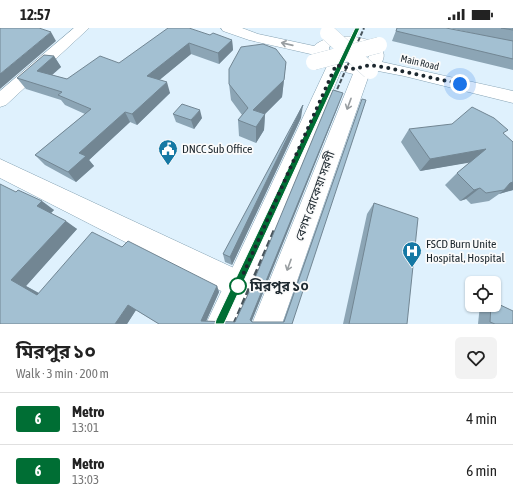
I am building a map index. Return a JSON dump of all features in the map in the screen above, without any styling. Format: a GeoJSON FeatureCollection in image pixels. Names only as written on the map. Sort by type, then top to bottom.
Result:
{"type":"FeatureCollection","features":[{"type":"Feature","properties":{"kind":"main road"},"geometry":{"type":"LineString","coordinates":[[0,101],[63,37],[82,28]]}},
{"type":"Feature","properties":{"kind":"main road"},"geometry":{"type":"LineString","coordinates":[[228,28],[254,37],[351,50]]}},
{"type":"Feature","properties":{"kind":"main road"},"geometry":{"type":"LineString","coordinates":[[268,28],[351,50]]}},
{"type":"Feature","properties":{"kind":"main road"},"geometry":{"type":"LineString","coordinates":[[221,324],[351,50]]}},
{"type":"Feature","properties":{"kind":"main road","name":"Main Road"},"geometry":{"type":"LineString","coordinates":[[351,50],[513,84]]}},
{"type":"Feature","properties":{"kind":"main road","name":"Main Road"},"geometry":{"type":"LineString","coordinates":[[351,50],[404,71],[513,97]]}},
{"type":"Feature","properties":{"kind":"main road","name":"বেগম রোকেয়া সরণী"},"geometry":{"type":"LineString","coordinates":[[267,324],[351,50]]}},
{"type":"Feature","properties":{"kind":"main road"},"geometry":{"type":"LineString","coordinates":[[0,168],[239,285]]}},
{"type":"Feature","properties":{"kind":"building"},"geometry":{"type":"Polygon","coordinates":[[[0,28],[39,28],[51,32],[0,74],[0,28]]]}},
{"type":"Feature","properties":{"kind":"building"},"geometry":{"type":"Polygon","coordinates":[[[168,28],[189,28],[210,35],[213,33],[232,40],[218,53],[189,43],[147,76],[167,82],[132,114],[125,112],[79,153],[86,156],[68,172],[35,155],[91,109],[58,95],[62,92],[17,78],[44,55],[54,56],[37,71],[67,79],[100,56],[119,63],[168,28]]]}},
{"type":"Feature","properties":{"kind":"building"},"geometry":{"type":"Polygon","coordinates":[[[397,28],[446,28],[513,41],[513,59],[396,31],[397,28]]]}},
{"type":"Feature","properties":{"kind":"building"},"geometry":{"type":"Polygon","coordinates":[[[501,28],[513,28],[513,30],[501,28]]]}},
{"type":"Feature","properties":{"kind":"building"},"geometry":{"type":"Polygon","coordinates":[[[263,44],[276,49],[286,62],[284,80],[253,110],[265,114],[256,127],[238,120],[248,108],[229,84],[229,69],[241,47],[263,44]]]}},
{"type":"Feature","properties":{"kind":"building"},"geometry":{"type":"Polygon","coordinates":[[[333,90],[343,93],[250,320],[252,322],[284,322],[362,99],[366,100],[292,324],[159,324],[128,305],[115,324],[0,324],[0,184],[16,192],[18,190],[42,201],[37,206],[66,221],[11,280],[37,295],[92,232],[122,247],[128,241],[217,286],[201,321],[235,322],[250,290],[333,90]]]}},
{"type":"Feature","properties":{"kind":"building"},"geometry":{"type":"Polygon","coordinates":[[[182,104],[200,110],[191,120],[173,114],[182,104]]]}},
{"type":"Feature","properties":{"kind":"building"},"geometry":{"type":"Polygon","coordinates":[[[303,105],[230,257],[223,254],[303,105]]]}},
{"type":"Feature","properties":{"kind":"building"},"geometry":{"type":"Polygon","coordinates":[[[472,107],[494,118],[508,130],[503,133],[513,142],[513,182],[510,183],[504,190],[486,193],[480,188],[474,190],[457,173],[486,149],[430,159],[409,129],[452,124],[472,107]]]}},
{"type":"Feature","properties":{"kind":"building"},"geometry":{"type":"Polygon","coordinates":[[[374,203],[418,218],[407,324],[349,324],[374,203]]]}},
{"type":"Feature","properties":{"kind":"building"},"geometry":{"type":"Polygon","coordinates":[[[501,305],[513,311],[513,324],[495,324],[490,322],[491,312],[501,312],[501,305]]]}},
{"type":"Feature","properties":{"kind":"railway"},"geometry":{"type":"LineString","coordinates":[[323,103],[358,28]]}},
{"type":"Feature","properties":{"kind":"railway"},"geometry":{"type":"LineString","coordinates":[[332,101],[364,28]]}},
{"type":"Feature","properties":{"kind":"railway"},"geometry":{"type":"LineString","coordinates":[[278,200],[323,102]]}},
{"type":"Feature","properties":{"kind":"railway"},"geometry":{"type":"LineString","coordinates":[[220,324],[278,199]]}},
{"type":"Feature","properties":{"kind":"railway"},"geometry":{"type":"LineString","coordinates":[[234,324],[275,229]]}},
{"type":"Feature","properties":{"kind":"metro line","name":"6"},"geometry":{"type":"LineString","coordinates":[[220,324],[358,28]]}},
{"type":"Feature","properties":{"kind":"place","name":"DNCC Sub Office"},"geometry":{"type":"Point","coordinates":[168,166]}},
{"type":"Feature","properties":{"kind":"place","name":"FSCD Burn Unite Hospital, Hospital"},"geometry":{"type":"Point","coordinates":[412,268]}},
{"type":"Feature","properties":{"kind":"place","name":"মিরপুর ১০"},"geometry":{"type":"Point","coordinates":[238,286]}},
{"type":"Feature","properties":{"kind":"route"},"geometry":{"type":"LineString","coordinates":[[238,286],[336,65],[354,69],[363,68],[370,65],[460,84]]}}]}
